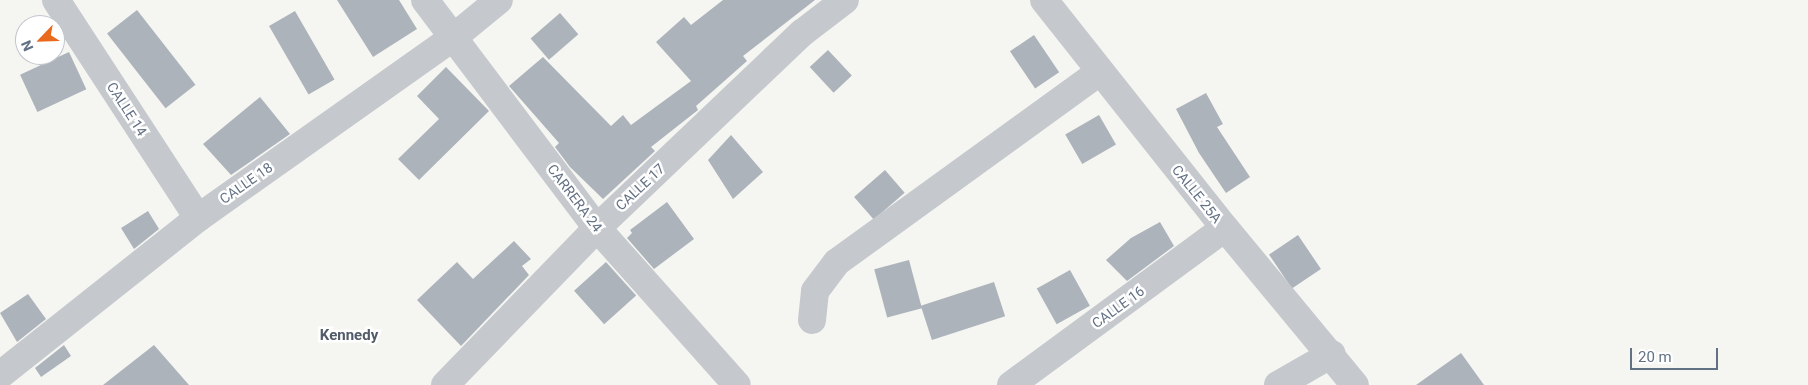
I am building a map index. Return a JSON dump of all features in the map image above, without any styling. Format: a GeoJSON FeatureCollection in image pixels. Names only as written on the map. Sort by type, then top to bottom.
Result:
{"type":"FeatureCollection","features":[{"type":"Feature","properties":{"kind":"street","name":"CALLE 14"},"geometry":{"type":"LineString","coordinates":[[56,0],[198,218]]}},
{"type":"Feature","properties":{"kind":"street","name":"CARRERA 24"},"geometry":{"type":"LineString","coordinates":[[426,0],[597,228],[736,385]]}},
{"type":"Feature","properties":{"kind":"street","name":"CALLE 18"},"geometry":{"type":"LineString","coordinates":[[0,375],[198,218],[454,37],[499,0]]}},
{"type":"Feature","properties":{"kind":"street","name":"CALLE 17"},"geometry":{"type":"LineString","coordinates":[[445,385],[597,228],[802,33],[845,0]]}},
{"type":"Feature","properties":{"kind":"street","name":"CALLE 25A"},"geometry":{"type":"LineString","coordinates":[[1044,0],[1099,72],[1225,228],[1332,354],[1355,385]]}},
{"type":"Feature","properties":{"kind":"street"},"geometry":{"type":"LineString","coordinates":[[812,320],[815,290],[838,262],[1099,72]]}},
{"type":"Feature","properties":{"kind":"street","name":"CALLE 16"},"geometry":{"type":"LineString","coordinates":[[1011,385],[1225,228]]}},
{"type":"Feature","properties":{"kind":"street"},"geometry":{"type":"LineString","coordinates":[[1278,385],[1332,354]]}},
{"type":"Feature","properties":{"kind":"building"},"geometry":{"type":"Polygon","coordinates":[[[337,0],[399,0],[417,29],[373,57],[337,0]]]}},
{"type":"Feature","properties":{"kind":"building"},"geometry":{"type":"Polygon","coordinates":[[[723,0],[815,0],[743,56],[747,61],[696,106],[698,110],[651,147],[655,151],[603,199],[570,167],[555,147],[559,143],[509,86],[543,57],[611,126],[623,115],[631,125],[691,81],[656,42],[684,17],[691,25],[723,0]]]}},
{"type":"Feature","properties":{"kind":"building"},"geometry":{"type":"Polygon","coordinates":[[[137,10],[195,85],[166,108],[107,33],[137,10]]]}},
{"type":"Feature","properties":{"kind":"building"},"geometry":{"type":"Polygon","coordinates":[[[295,11],[334,79],[309,94],[269,26],[295,11]]]}},
{"type":"Feature","properties":{"kind":"building"},"geometry":{"type":"Polygon","coordinates":[[[560,13],[578,34],[549,60],[531,39],[560,13]]]}},
{"type":"Feature","properties":{"kind":"building"},"geometry":{"type":"Polygon","coordinates":[[[1034,35],[1059,72],[1035,89],[1010,51],[1034,35]]]}},
{"type":"Feature","properties":{"kind":"building"},"geometry":{"type":"Polygon","coordinates":[[[828,50],[852,76],[834,93],[810,67],[828,50]]]}},
{"type":"Feature","properties":{"kind":"building"},"geometry":{"type":"Polygon","coordinates":[[[69,52],[86,89],[37,112],[20,75],[41,65],[65,65],[65,54],[69,52]]]}},
{"type":"Feature","properties":{"kind":"building"},"geometry":{"type":"Polygon","coordinates":[[[446,67],[489,111],[419,180],[398,159],[439,119],[417,96],[446,67]]]}},
{"type":"Feature","properties":{"kind":"building"},"geometry":{"type":"Polygon","coordinates":[[[1206,93],[1223,124],[1217,127],[1250,177],[1226,193],[1199,153],[1176,109],[1206,93]]]}},
{"type":"Feature","properties":{"kind":"building"},"geometry":{"type":"Polygon","coordinates":[[[260,97],[290,134],[231,175],[203,144],[260,97]]]}},
{"type":"Feature","properties":{"kind":"building"},"geometry":{"type":"Polygon","coordinates":[[[1099,115],[1116,144],[1082,164],[1065,135],[1099,115]]]}},
{"type":"Feature","properties":{"kind":"building"},"geometry":{"type":"Polygon","coordinates":[[[731,135],[763,172],[733,199],[708,160],[731,135]]]}},
{"type":"Feature","properties":{"kind":"building"},"geometry":{"type":"Polygon","coordinates":[[[885,170],[905,193],[874,220],[854,197],[885,170]]]}},
{"type":"Feature","properties":{"kind":"building"},"geometry":{"type":"Polygon","coordinates":[[[667,202],[694,239],[654,269],[627,238],[632,233],[630,230],[667,202]]]}},
{"type":"Feature","properties":{"kind":"building"},"geometry":{"type":"Polygon","coordinates":[[[148,211],[159,229],[134,249],[121,228],[148,211]]]}},
{"type":"Feature","properties":{"kind":"building"},"geometry":{"type":"Polygon","coordinates":[[[1160,222],[1174,246],[1127,281],[1106,260],[1131,238],[1160,222]]]}},
{"type":"Feature","properties":{"kind":"building"},"geometry":{"type":"Polygon","coordinates":[[[1298,235],[1321,269],[1292,289],[1269,255],[1298,235]]]}},
{"type":"Feature","properties":{"kind":"building"},"geometry":{"type":"Polygon","coordinates":[[[514,241],[531,259],[522,266],[529,275],[461,346],[417,300],[457,262],[473,279],[514,241]]]}},
{"type":"Feature","properties":{"kind":"building"},"geometry":{"type":"Polygon","coordinates":[[[909,260],[922,308],[887,318],[874,269],[909,260]]]}},
{"type":"Feature","properties":{"kind":"building"},"geometry":{"type":"Polygon","coordinates":[[[606,262],[636,295],[604,324],[574,291],[606,262]]]}},
{"type":"Feature","properties":{"kind":"building"},"geometry":{"type":"Polygon","coordinates":[[[1070,270],[1090,306],[1057,324],[1037,288],[1070,270]]]}},
{"type":"Feature","properties":{"kind":"building"},"geometry":{"type":"Polygon","coordinates":[[[994,282],[1005,316],[932,340],[921,306],[994,282]]]}},
{"type":"Feature","properties":{"kind":"building"},"geometry":{"type":"Polygon","coordinates":[[[28,294],[46,319],[17,342],[0,313],[28,294]]]}},
{"type":"Feature","properties":{"kind":"building"},"geometry":{"type":"Polygon","coordinates":[[[64,345],[71,356],[41,377],[35,368],[64,345]]]}},
{"type":"Feature","properties":{"kind":"building"},"geometry":{"type":"Polygon","coordinates":[[[154,345],[189,385],[103,385],[154,345]]]}},
{"type":"Feature","properties":{"kind":"building"},"geometry":{"type":"Polygon","coordinates":[[[1461,353],[1484,385],[1416,385],[1461,353]]]}},
{"type":"Feature","properties":{"kind":"district","name":"Kennedy"},"geometry":{"type":"Point","coordinates":[349,336]}}]}
